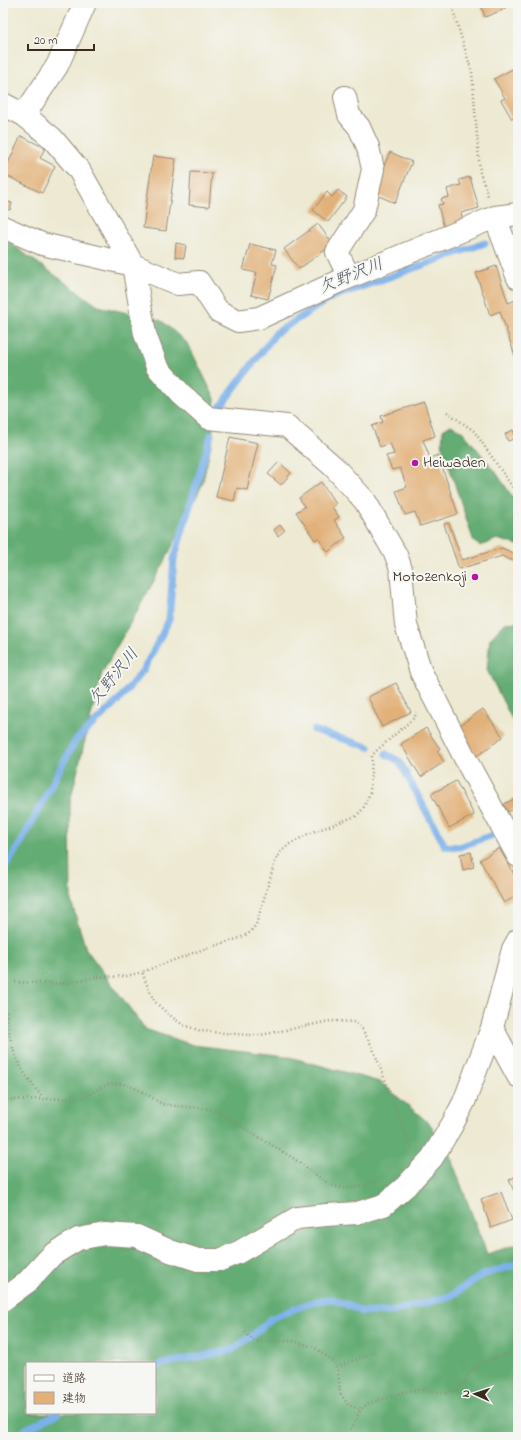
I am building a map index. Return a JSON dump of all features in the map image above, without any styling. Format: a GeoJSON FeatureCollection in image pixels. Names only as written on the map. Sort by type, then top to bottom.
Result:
{"type":"FeatureCollection","features":[{"type":"Feature","properties":{"kind":"street"},"geometry":{"type":"LineString","coordinates":[[24,115],[57,66],[84,3]]}},
{"type":"Feature","properties":{"kind":"street"},"geometry":{"type":"LineString","coordinates":[[345,97],[349,115],[359,127],[368,147],[373,169],[364,210],[338,252],[349,277]]}},
{"type":"Feature","properties":{"kind":"street"},"geometry":{"type":"LineString","coordinates":[[3,104],[24,115],[52,138],[78,170],[132,265],[145,334],[157,367],[181,394],[208,418],[287,426],[334,467],[365,501],[396,555],[401,569],[406,625],[421,672],[468,764],[518,856]]}},
{"type":"Feature","properties":{"kind":"street"},"geometry":{"type":"LineString","coordinates":[[3,226],[42,244],[132,265],[178,284],[199,282],[218,312],[238,321],[259,318],[349,277],[495,217],[518,214]]}},
{"type":"Feature","properties":{"kind":"street"},"geometry":{"type":"LineString","coordinates":[[495,217],[518,278]]}},
{"type":"Feature","properties":{"kind":"street"},"geometry":{"type":"LineString","coordinates":[[3,1300],[26,1283],[52,1255],[78,1239],[105,1234],[136,1236],[170,1251],[198,1260],[220,1260],[239,1252],[297,1218],[357,1213],[384,1205],[406,1186],[432,1158],[449,1131],[464,1102],[492,1028],[513,949],[518,940]]}},
{"type":"Feature","properties":{"kind":"street"},"geometry":{"type":"LineString","coordinates":[[492,1028],[518,1076]]}},
{"type":"Feature","properties":{"kind":"path"},"geometry":{"type":"LineString","coordinates":[[452,3],[472,72],[480,173],[495,217]]}},
{"type":"Feature","properties":{"kind":"path"},"geometry":{"type":"LineString","coordinates":[[447,412],[474,431],[518,495]]}},
{"type":"Feature","properties":{"kind":"path"},"geometry":{"type":"LineString","coordinates":[[514,443],[518,452]]}},
{"type":"Feature","properties":{"kind":"path"},"geometry":{"type":"LineString","coordinates":[[15,982],[63,984],[97,977],[127,976],[240,938],[249,933],[256,925],[275,862],[281,851],[308,834],[356,816],[363,809],[369,798],[372,756],[415,717],[417,710]]}},
{"type":"Feature","properties":{"kind":"path"},"geometry":{"type":"LineString","coordinates":[[142,972],[155,1002],[184,1025],[201,1031],[261,1035],[330,1022],[355,1022],[362,1029],[372,1046],[415,1160],[432,1158]]}},
{"type":"Feature","properties":{"kind":"path"},"geometry":{"type":"LineString","coordinates":[[3,996],[15,1056],[24,1073],[43,1099]]}},
{"type":"Feature","properties":{"kind":"path"},"geometry":{"type":"LineString","coordinates":[[3,1100],[80,1098],[87,1097],[105,1085],[127,1084],[162,1104],[216,1111],[293,1158],[335,1187],[361,1187],[382,1177]]}},
{"type":"Feature","properties":{"kind":"path"},"geometry":{"type":"LineString","coordinates":[[245,1332],[256,1342],[293,1341],[314,1347],[329,1357],[334,1363],[338,1371],[340,1393],[348,1405],[361,1409]]}},
{"type":"Feature","properties":{"kind":"path"},"geometry":{"type":"LineString","coordinates":[[336,1367],[378,1351]]}},
{"type":"Feature","properties":{"kind":"path"},"geometry":{"type":"LineString","coordinates":[[347,1437],[361,1409],[367,1404],[407,1391],[424,1390],[446,1393],[457,1389],[478,1365],[496,1357],[518,1352]]}},
{"type":"Feature","properties":{"kind":"green space"},"geometry":{"type":"Polygon","coordinates":[[[3,238],[98,306],[162,321],[188,344],[215,399],[212,440],[202,485],[164,563],[102,673],[70,802],[71,901],[86,949],[145,1029],[193,1045],[286,1056],[380,1082],[430,1124],[449,1153],[487,1254],[518,1244],[518,1437],[3,1437],[3,238]]]}},
{"type":"Feature","properties":{"kind":"green space"},"geometry":{"type":"Polygon","coordinates":[[[451,425],[463,432],[495,471],[518,505],[518,545],[497,539],[481,546],[474,542],[442,445],[443,430],[451,425]]]}},
{"type":"Feature","properties":{"kind":"green space"},"geometry":{"type":"Polygon","coordinates":[[[518,622],[518,731],[487,670],[490,639],[505,623],[518,622]]]}},
{"type":"Feature","properties":{"kind":"building"},"geometry":{"type":"Polygon","coordinates":[[[480,3],[503,3],[505,9],[485,17],[480,3]]]}},
{"type":"Feature","properties":{"kind":"building"},"geometry":{"type":"Polygon","coordinates":[[[518,66],[518,122],[515,117],[512,119],[501,100],[505,98],[494,79],[518,66]]]}},
{"type":"Feature","properties":{"kind":"building"},"geometry":{"type":"Polygon","coordinates":[[[21,136],[45,148],[40,158],[55,166],[42,193],[3,174],[21,136]]]}},
{"type":"Feature","properties":{"kind":"building"},"geometry":{"type":"Polygon","coordinates":[[[390,152],[412,162],[395,203],[372,193],[390,152]]]}},
{"type":"Feature","properties":{"kind":"building"},"geometry":{"type":"Polygon","coordinates":[[[153,156],[176,159],[166,231],[143,228],[153,156]]]}},
{"type":"Feature","properties":{"kind":"building"},"geometry":{"type":"Polygon","coordinates":[[[191,172],[212,173],[209,207],[189,205],[191,172]]]}},
{"type":"Feature","properties":{"kind":"building"},"geometry":{"type":"Polygon","coordinates":[[[470,177],[479,208],[461,213],[463,222],[444,228],[438,205],[443,204],[441,199],[449,197],[447,189],[461,185],[459,180],[470,177]]]}},
{"type":"Feature","properties":{"kind":"building"},"geometry":{"type":"Polygon","coordinates":[[[338,190],[347,197],[328,222],[313,210],[327,192],[332,197],[338,190]]]}},
{"type":"Feature","properties":{"kind":"building"},"geometry":{"type":"Polygon","coordinates":[[[3,201],[12,203],[10,210],[3,208],[3,201]]]}},
{"type":"Feature","properties":{"kind":"building"},"geometry":{"type":"Polygon","coordinates":[[[318,224],[333,244],[299,269],[284,249],[318,224]]]}},
{"type":"Feature","properties":{"kind":"building"},"geometry":{"type":"Polygon","coordinates":[[[176,243],[186,245],[184,258],[175,257],[176,243]]]}},
{"type":"Feature","properties":{"kind":"building"},"geometry":{"type":"Polygon","coordinates":[[[250,244],[276,250],[272,264],[277,265],[268,299],[251,295],[257,273],[243,270],[250,244]]]}},
{"type":"Feature","properties":{"kind":"building"},"geometry":{"type":"Polygon","coordinates":[[[496,266],[508,303],[516,300],[518,306],[518,365],[500,311],[490,315],[476,273],[496,266]]]}},
{"type":"Feature","properties":{"kind":"building","name":"Heiwaden"},"geometry":{"type":"Polygon","coordinates":[[[424,402],[435,436],[423,440],[430,458],[438,455],[458,514],[420,526],[415,512],[405,515],[396,491],[407,487],[400,468],[392,470],[386,456],[394,454],[390,443],[380,447],[372,426],[383,422],[381,416],[424,402]]]}},
{"type":"Feature","properties":{"kind":"building"},"geometry":{"type":"Polygon","coordinates":[[[513,430],[516,438],[508,441],[505,434],[513,430]]]}},
{"type":"Feature","properties":{"kind":"building"},"geometry":{"type":"Polygon","coordinates":[[[230,437],[258,443],[247,490],[237,488],[234,501],[216,497],[230,437]]]}},
{"type":"Feature","properties":{"kind":"building"},"geometry":{"type":"Polygon","coordinates":[[[279,462],[291,473],[281,485],[268,474],[279,462]]]}},
{"type":"Feature","properties":{"kind":"building"},"geometry":{"type":"Polygon","coordinates":[[[321,482],[336,504],[332,507],[339,517],[334,520],[346,538],[328,552],[318,538],[315,540],[296,512],[305,507],[299,498],[321,482]]]}},
{"type":"Feature","properties":{"kind":"building"},"geometry":{"type":"Polygon","coordinates":[[[449,523],[462,560],[502,548],[518,555],[518,563],[502,556],[459,569],[444,524],[449,523]]]}},
{"type":"Feature","properties":{"kind":"building"},"geometry":{"type":"Polygon","coordinates":[[[280,525],[285,530],[278,536],[274,530],[280,525]]]}},
{"type":"Feature","properties":{"kind":"building"},"geometry":{"type":"Polygon","coordinates":[[[396,683],[411,712],[382,727],[368,697],[396,683]]]}},
{"type":"Feature","properties":{"kind":"building"},"geometry":{"type":"Polygon","coordinates":[[[483,709],[503,737],[477,756],[456,728],[483,709]]]}},
{"type":"Feature","properties":{"kind":"building"},"geometry":{"type":"Polygon","coordinates":[[[426,728],[440,749],[437,751],[444,762],[421,777],[401,744],[426,728]]]}},
{"type":"Feature","properties":{"kind":"building"},"geometry":{"type":"Polygon","coordinates":[[[456,781],[474,815],[449,828],[431,794],[456,781]]]}},
{"type":"Feature","properties":{"kind":"building"},"geometry":{"type":"Polygon","coordinates":[[[516,798],[518,807],[508,812],[504,804],[516,798]]]}},
{"type":"Feature","properties":{"kind":"building"},"geometry":{"type":"Polygon","coordinates":[[[499,848],[518,881],[518,895],[504,903],[480,860],[499,848]]]}},
{"type":"Feature","properties":{"kind":"building"},"geometry":{"type":"Polygon","coordinates":[[[471,852],[474,867],[463,870],[460,854],[471,852]]]}},
{"type":"Feature","properties":{"kind":"building"},"geometry":{"type":"Polygon","coordinates":[[[518,1175],[518,1200],[509,1180],[518,1175]]]}},
{"type":"Feature","properties":{"kind":"building"},"geometry":{"type":"Polygon","coordinates":[[[501,1192],[512,1220],[491,1228],[481,1199],[501,1192]]]}},
{"type":"Feature","properties":{"kind":"waterway","name":"欠野沢川"},"geometry":{"type":"LineString","coordinates":[[220,407],[276,333],[330,298],[485,243]]}},
{"type":"Feature","properties":{"kind":"waterway","name":"欠野沢川"},"geometry":{"type":"LineString","coordinates":[[3,871],[23,839],[75,741],[118,701],[144,669],[169,620],[174,559],[211,435]]}},
{"type":"Feature","properties":{"kind":"waterway"},"geometry":{"type":"LineString","coordinates":[[314,730],[369,747]]}},
{"type":"Feature","properties":{"kind":"waterway"},"geometry":{"type":"LineString","coordinates":[[386,754],[399,761],[445,846],[459,847],[496,834]]}},
{"type":"Feature","properties":{"kind":"waterway"},"geometry":{"type":"LineString","coordinates":[[156,1367],[162,1364],[232,1350],[253,1335],[272,1318],[312,1302],[333,1299],[363,1312],[391,1312],[451,1296],[482,1275],[518,1264]]}},
{"type":"Feature","properties":{"kind":"waterway"},"geometry":{"type":"LineString","coordinates":[[18,1437],[26,1429],[57,1414]]}},
{"type":"Feature","properties":{"kind":"place","name":"Heiwaden"},"geometry":{"type":"Point","coordinates":[415,463]}},
{"type":"Feature","properties":{"kind":"place","name":"Motozenkoji"},"geometry":{"type":"Point","coordinates":[475,577]}}]}
